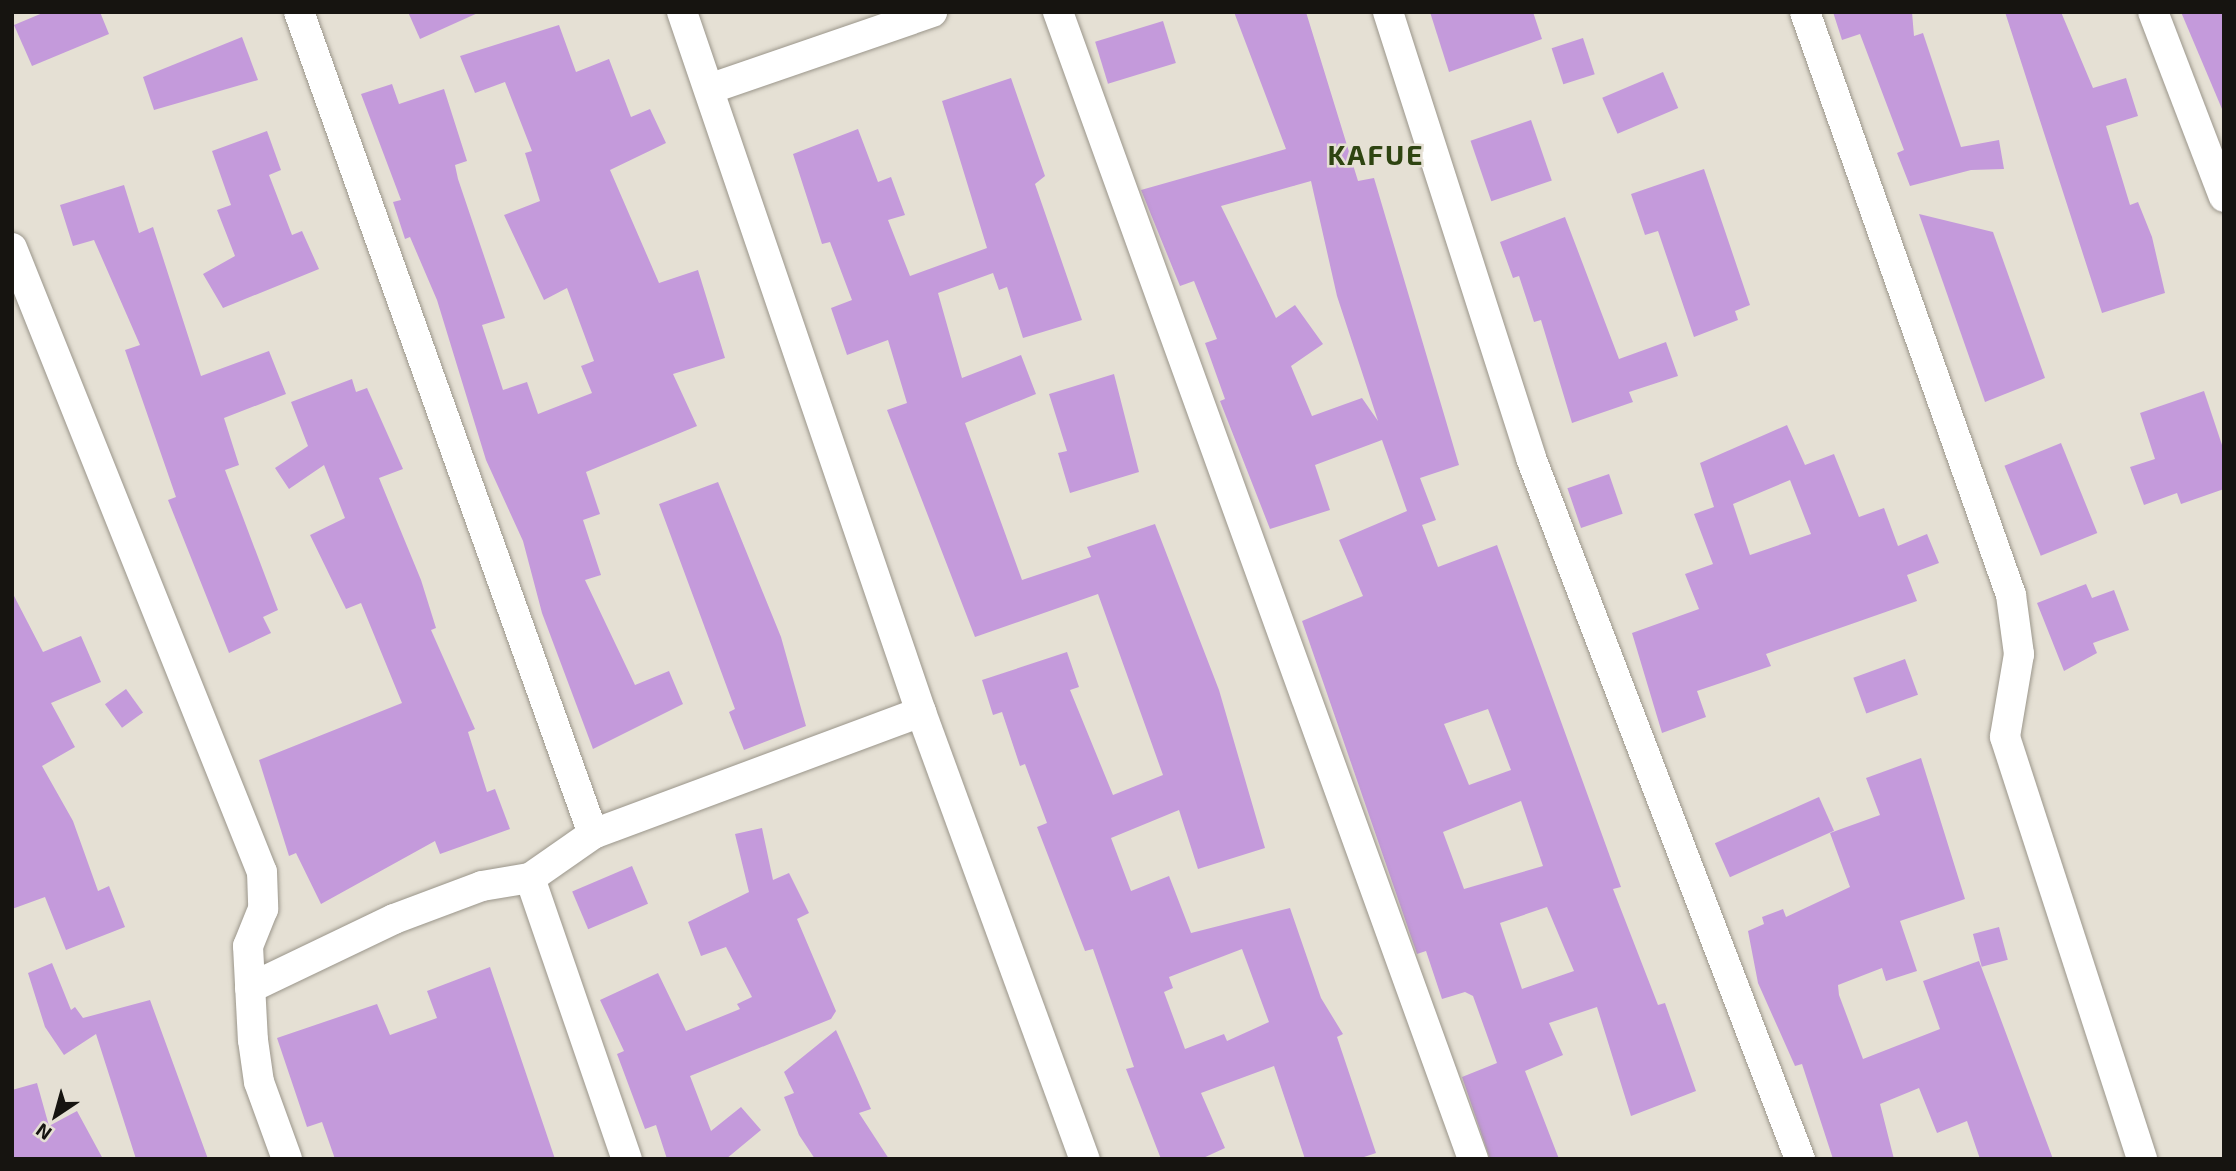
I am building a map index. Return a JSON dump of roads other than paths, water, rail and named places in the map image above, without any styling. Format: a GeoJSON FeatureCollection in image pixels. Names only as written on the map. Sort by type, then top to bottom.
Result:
{"type":"FeatureCollection","features":[{"type":"Feature","properties":{"kind":"street"},"geometry":{"type":"LineString","coordinates":[[299,12],[593,834]]}},
{"type":"Feature","properties":{"kind":"street"},"geometry":{"type":"LineString","coordinates":[[682,12],[921,712],[1085,1159]]}},
{"type":"Feature","properties":{"kind":"street"},"geometry":{"type":"LineString","coordinates":[[709,89],[932,12]]}},
{"type":"Feature","properties":{"kind":"street"},"geometry":{"type":"LineString","coordinates":[[1058,12],[1473,1159]]}},
{"type":"Feature","properties":{"kind":"street"},"geometry":{"type":"LineString","coordinates":[[1388,12],[1531,458],[1800,1159]]}},
{"type":"Feature","properties":{"kind":"street"},"geometry":{"type":"LineString","coordinates":[[1805,12],[2011,595],[2019,654],[2005,737],[2142,1159]]}},
{"type":"Feature","properties":{"kind":"street"},"geometry":{"type":"LineString","coordinates":[[2153,12],[2224,197]]}},
{"type":"Feature","properties":{"kind":"street"},"geometry":{"type":"LineString","coordinates":[[12,248],[262,872],[263,909],[248,946],[250,988],[259,1082],[287,1159]]}},
{"type":"Feature","properties":{"kind":"street"},"geometry":{"type":"LineString","coordinates":[[250,988],[394,919],[482,886],[530,878],[593,834],[921,712]]}},
{"type":"Feature","properties":{"kind":"street"},"geometry":{"type":"LineString","coordinates":[[530,878],[627,1159]]}},
{"type":"Feature","properties":{"kind":"district","name":"KAFUE"},"geometry":{"type":"Point","coordinates":[1376,154]}}]}
